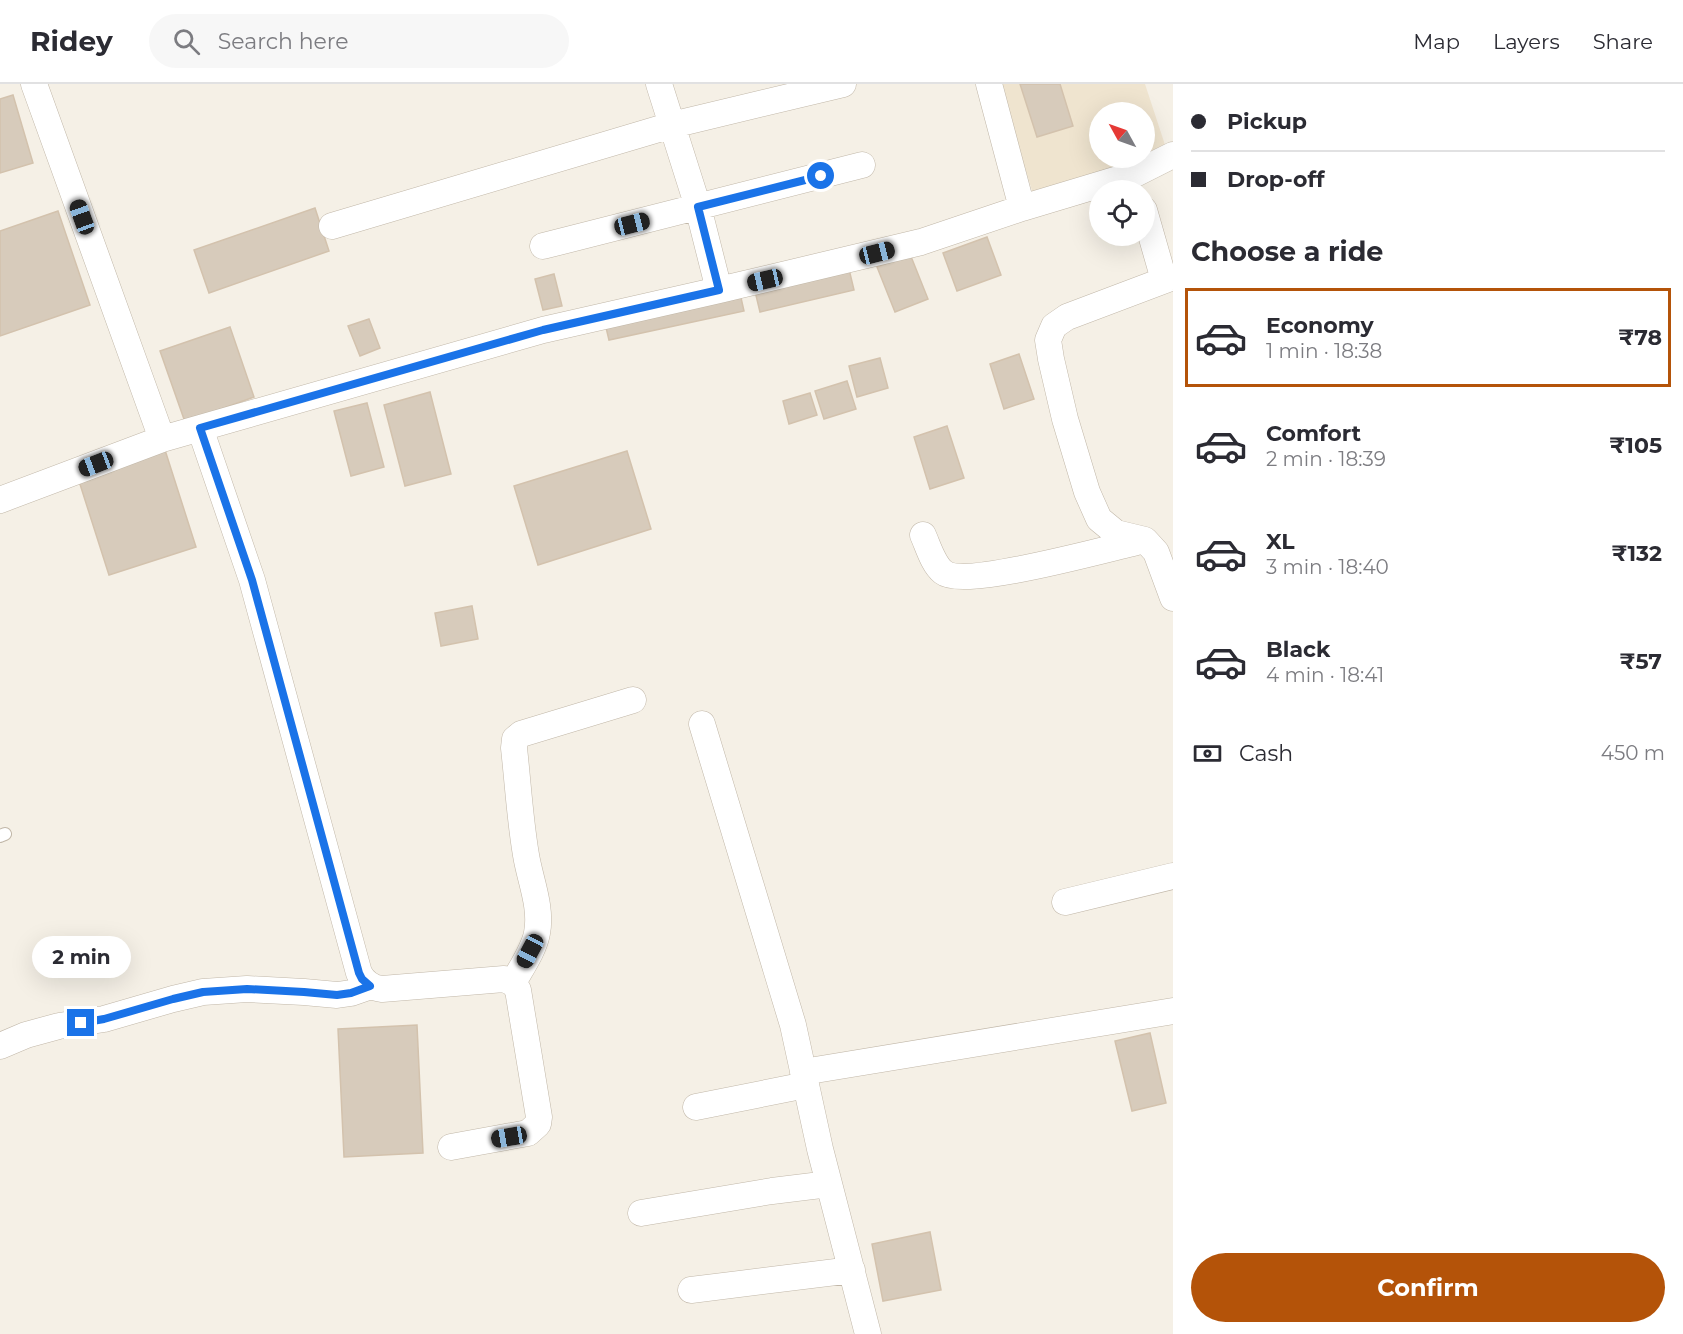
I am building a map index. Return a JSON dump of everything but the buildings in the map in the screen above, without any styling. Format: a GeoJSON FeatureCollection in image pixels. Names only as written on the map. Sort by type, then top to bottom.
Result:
{"type":"FeatureCollection","features":[{"type":"Feature","properties":{"kind":"street"},"geometry":{"type":"LineString","coordinates":[[34,84],[162,439]]}},
{"type":"Feature","properties":{"kind":"street"},"geometry":{"type":"LineString","coordinates":[[660,84],[698,207],[719,290]]}},
{"type":"Feature","properties":{"kind":"street"},"geometry":{"type":"LineString","coordinates":[[332,226],[672,125],[843,84]]}},
{"type":"Feature","properties":{"kind":"street"},"geometry":{"type":"LineString","coordinates":[[989,84],[1022,208]]}},
{"type":"Feature","properties":{"kind":"street"},"geometry":{"type":"LineString","coordinates":[[1140,180],[1173,155]]}},
{"type":"Feature","properties":{"kind":"street"},"geometry":{"type":"LineString","coordinates":[[543,246],[862,165]]}},
{"type":"Feature","properties":{"kind":"street"},"geometry":{"type":"LineString","coordinates":[[0,500],[162,439],[543,330],[921,242],[1022,208],[1089,193]]}},
{"type":"Feature","properties":{"kind":"street"},"geometry":{"type":"LineString","coordinates":[[1155,241],[1168,278],[1067,316],[1054,326],[1048,340],[1068,429],[1087,492],[1100,519],[1116,533],[1144,540],[1156,552],[1173,598]]}},
{"type":"Feature","properties":{"kind":"street"},"geometry":{"type":"LineString","coordinates":[[200,428],[252,580],[362,979],[373,988],[382,989],[504,979],[513,983],[518,990],[538,1124],[528,1133],[451,1147]]}},
{"type":"Feature","properties":{"kind":"street"},"geometry":{"type":"LineString","coordinates":[[923,535],[943,572],[957,577],[1000,573],[1144,540]]}},
{"type":"Feature","properties":{"kind":"street"},"geometry":{"type":"LineString","coordinates":[[513,983],[537,934],[538,917],[526,854],[514,748],[515,739],[521,734],[633,700]]}},
{"type":"Feature","properties":{"kind":"street"},"geometry":{"type":"LineString","coordinates":[[702,724],[793,1025],[829,1184],[868,1334]]}},
{"type":"Feature","properties":{"kind":"street"},"geometry":{"type":"LineString","coordinates":[[1065,902],[1173,876]]}},
{"type":"Feature","properties":{"kind":"street"},"geometry":{"type":"LineString","coordinates":[[0,1046],[26,1035],[59,1026],[104,1019],[203,992],[247,989],[337,995],[370,986]]}},
{"type":"Feature","properties":{"kind":"street"},"geometry":{"type":"LineString","coordinates":[[696,1107],[805,1079],[1173,1011]]}},
{"type":"Feature","properties":{"kind":"street"},"geometry":{"type":"LineString","coordinates":[[641,1213],[829,1184]]}},
{"type":"Feature","properties":{"kind":"street"},"geometry":{"type":"LineString","coordinates":[[691,1290],[852,1270]]}},
{"type":"Feature","properties":{"kind":"shaded area"},"geometry":{"type":"Polygon","coordinates":[[[999,84],[1145,84],[1151,102],[1089,102],[1089,168],[1124,168],[1034,197],[999,84]]]}},
{"type":"Feature","properties":{"kind":"shaded area"},"geometry":{"type":"Polygon","coordinates":[[[1155,114],[1168,154],[1155,158],[1155,114]]]}},
{"type":"Feature","properties":{"kind":"route"},"geometry":{"type":"LineString","coordinates":[[81,1023],[203,992],[247,989],[337,995],[370,986],[359,973],[252,580],[200,428],[543,330],[719,290],[698,207],[821,176]]}}]}
